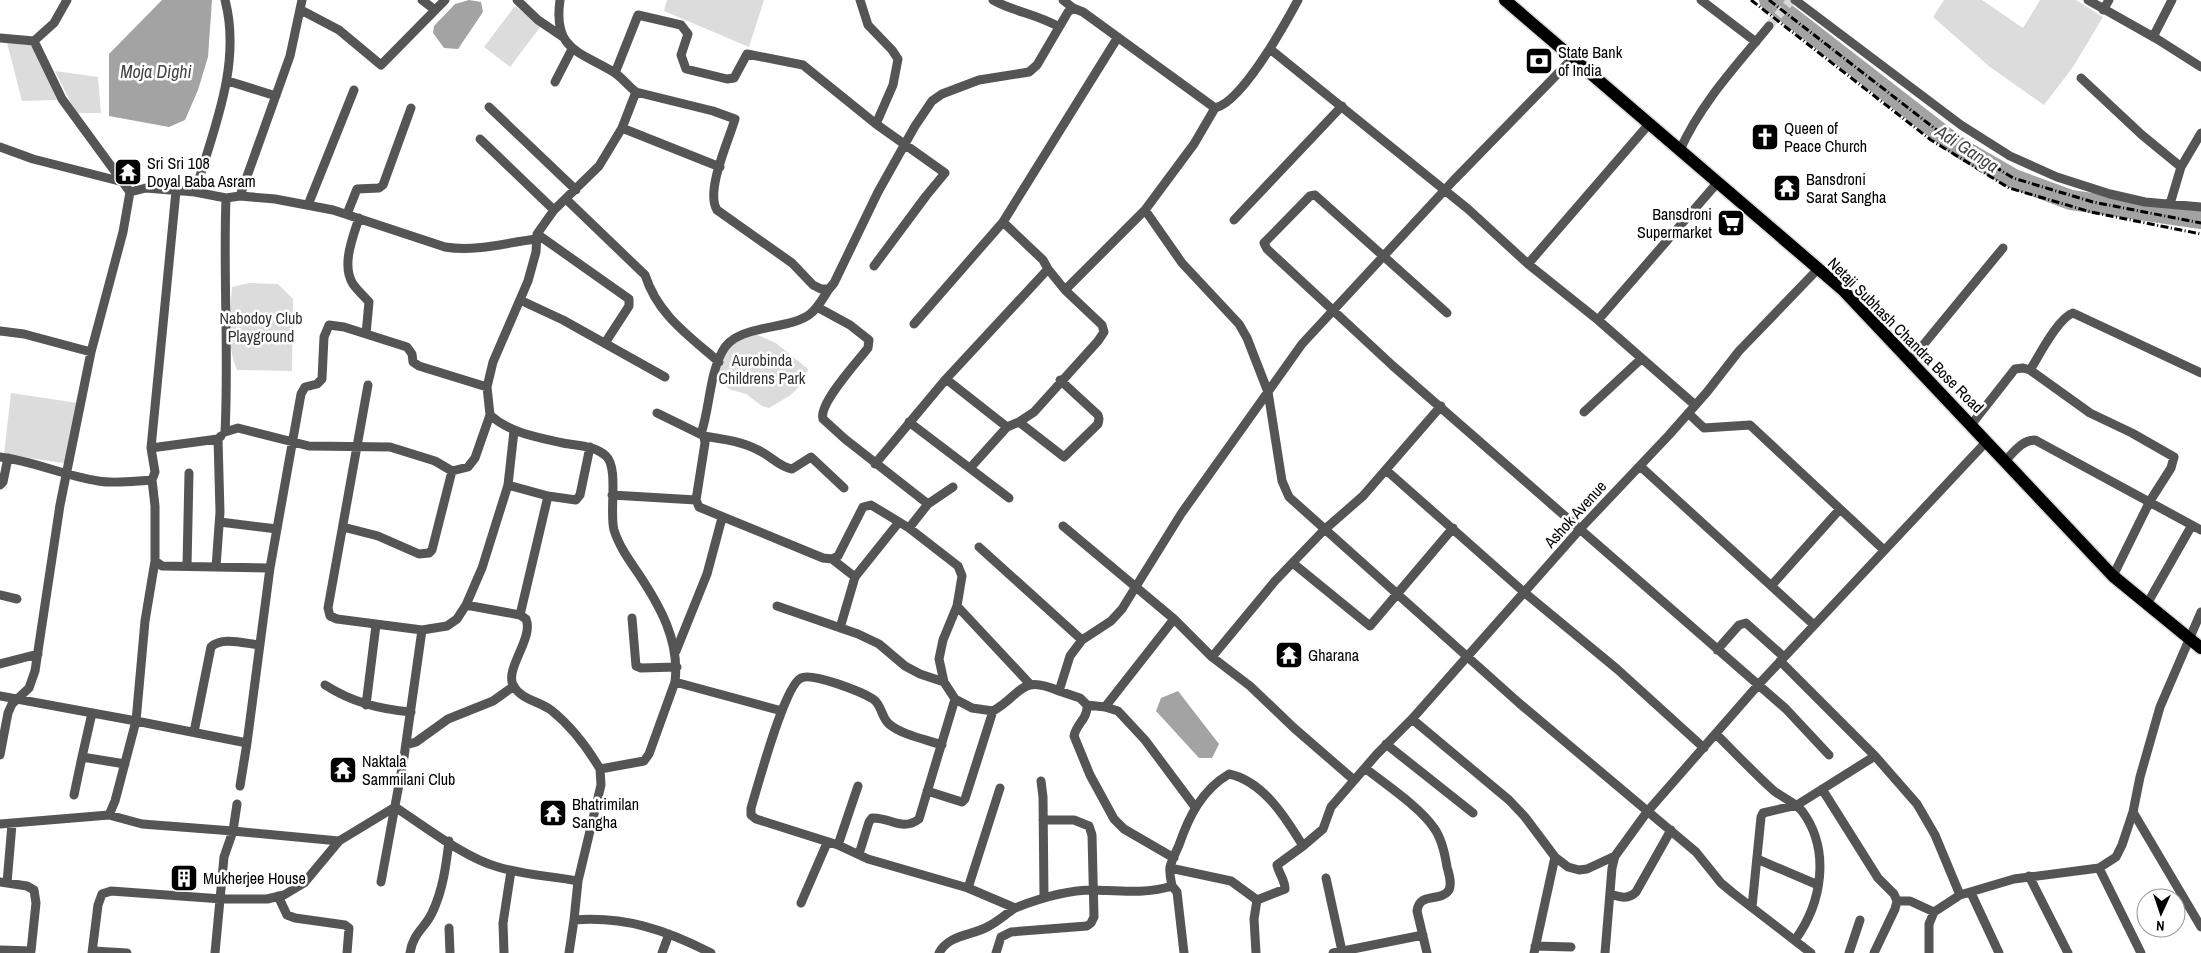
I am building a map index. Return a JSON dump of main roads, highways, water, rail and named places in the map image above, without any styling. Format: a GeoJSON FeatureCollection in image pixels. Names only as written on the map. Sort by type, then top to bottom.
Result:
{"type":"FeatureCollection","features":[{"type":"Feature","properties":{"kind":"main road","name":"Netaji Subhash Chandra Bose Road"},"geometry":{"type":"LineString","coordinates":[[1512,2],[1573,58],[1844,290],[2113,576],[2201,648]]}},
{"type":"Feature","properties":{"kind":"water","name":"Moja Dighi"},"geometry":{"type":"Polygon","coordinates":[[[162,0],[212,0],[208,57],[198,90],[185,120],[169,127],[109,116],[109,54],[162,0]]]}},
{"type":"Feature","properties":{"kind":"water"},"geometry":{"type":"Polygon","coordinates":[[[469,0],[481,2],[483,12],[458,49],[444,48],[433,33],[434,26],[455,4],[469,0]]]}},
{"type":"Feature","properties":{"kind":"water"},"geometry":{"type":"Polygon","coordinates":[[[1178,691],[1219,744],[1212,758],[1199,758],[1156,711],[1161,698],[1178,691]]]}},
{"type":"Feature","properties":{"kind":"waterway","name":"Adi Ganga"},"geometry":{"type":"LineString","coordinates":[[1769,0],[1960,148],[2014,179],[2071,200],[2201,219]]}},
{"type":"Feature","properties":{"kind":"tunnel"},"geometry":{"type":"LineString","coordinates":[[1769,26],[1791,0]]}},
{"type":"Feature","properties":{"kind":"railway"},"geometry":{"type":"LineString","coordinates":[[1751,0],[1931,140],[2009,188],[2091,212],[2201,234]]}},
{"type":"Feature","properties":{"kind":"railway"},"geometry":{"type":"LineString","coordinates":[[1769,0],[1938,131],[2013,178],[2093,202],[2201,223]]}},
{"type":"Feature","properties":{"kind":"place","name":"State Bank of India"},"geometry":{"type":"Point","coordinates":[1539,61]}},
{"type":"Feature","properties":{"kind":"place","name":"Queen of Peace Church"},"geometry":{"type":"Point","coordinates":[1765,137]}},
{"type":"Feature","properties":{"kind":"place","name":"Sri Sri 108 Doyal Baba Asram"},"geometry":{"type":"Point","coordinates":[128,172]}},
{"type":"Feature","properties":{"kind":"place","name":"Bansdroni Sarat Sangha"},"geometry":{"type":"Point","coordinates":[1787,188]}},
{"type":"Feature","properties":{"kind":"place","name":"Bansdroni Supermarket"},"geometry":{"type":"Point","coordinates":[1731,223]}},
{"type":"Feature","properties":{"kind":"place","name":"Gharana"},"geometry":{"type":"Point","coordinates":[1289,655]}},
{"type":"Feature","properties":{"kind":"place","name":"Naktala Sammilani Club"},"geometry":{"type":"Point","coordinates":[343,770]}},
{"type":"Feature","properties":{"kind":"place","name":"Bhatrimilan Sangha"},"geometry":{"type":"Point","coordinates":[553,813]}},
{"type":"Feature","properties":{"kind":"place","name":"Mukherjee House"},"geometry":{"type":"Point","coordinates":[184,878]}},
{"type":"Feature","properties":{"kind":"park label","name":"Nabodoy Club Playground"},"geometry":{"type":"Point","coordinates":[261,327]}},
{"type":"Feature","properties":{"kind":"park label","name":"Aurobinda Childrens Park"},"geometry":{"type":"Point","coordinates":[762,369]}}]}
